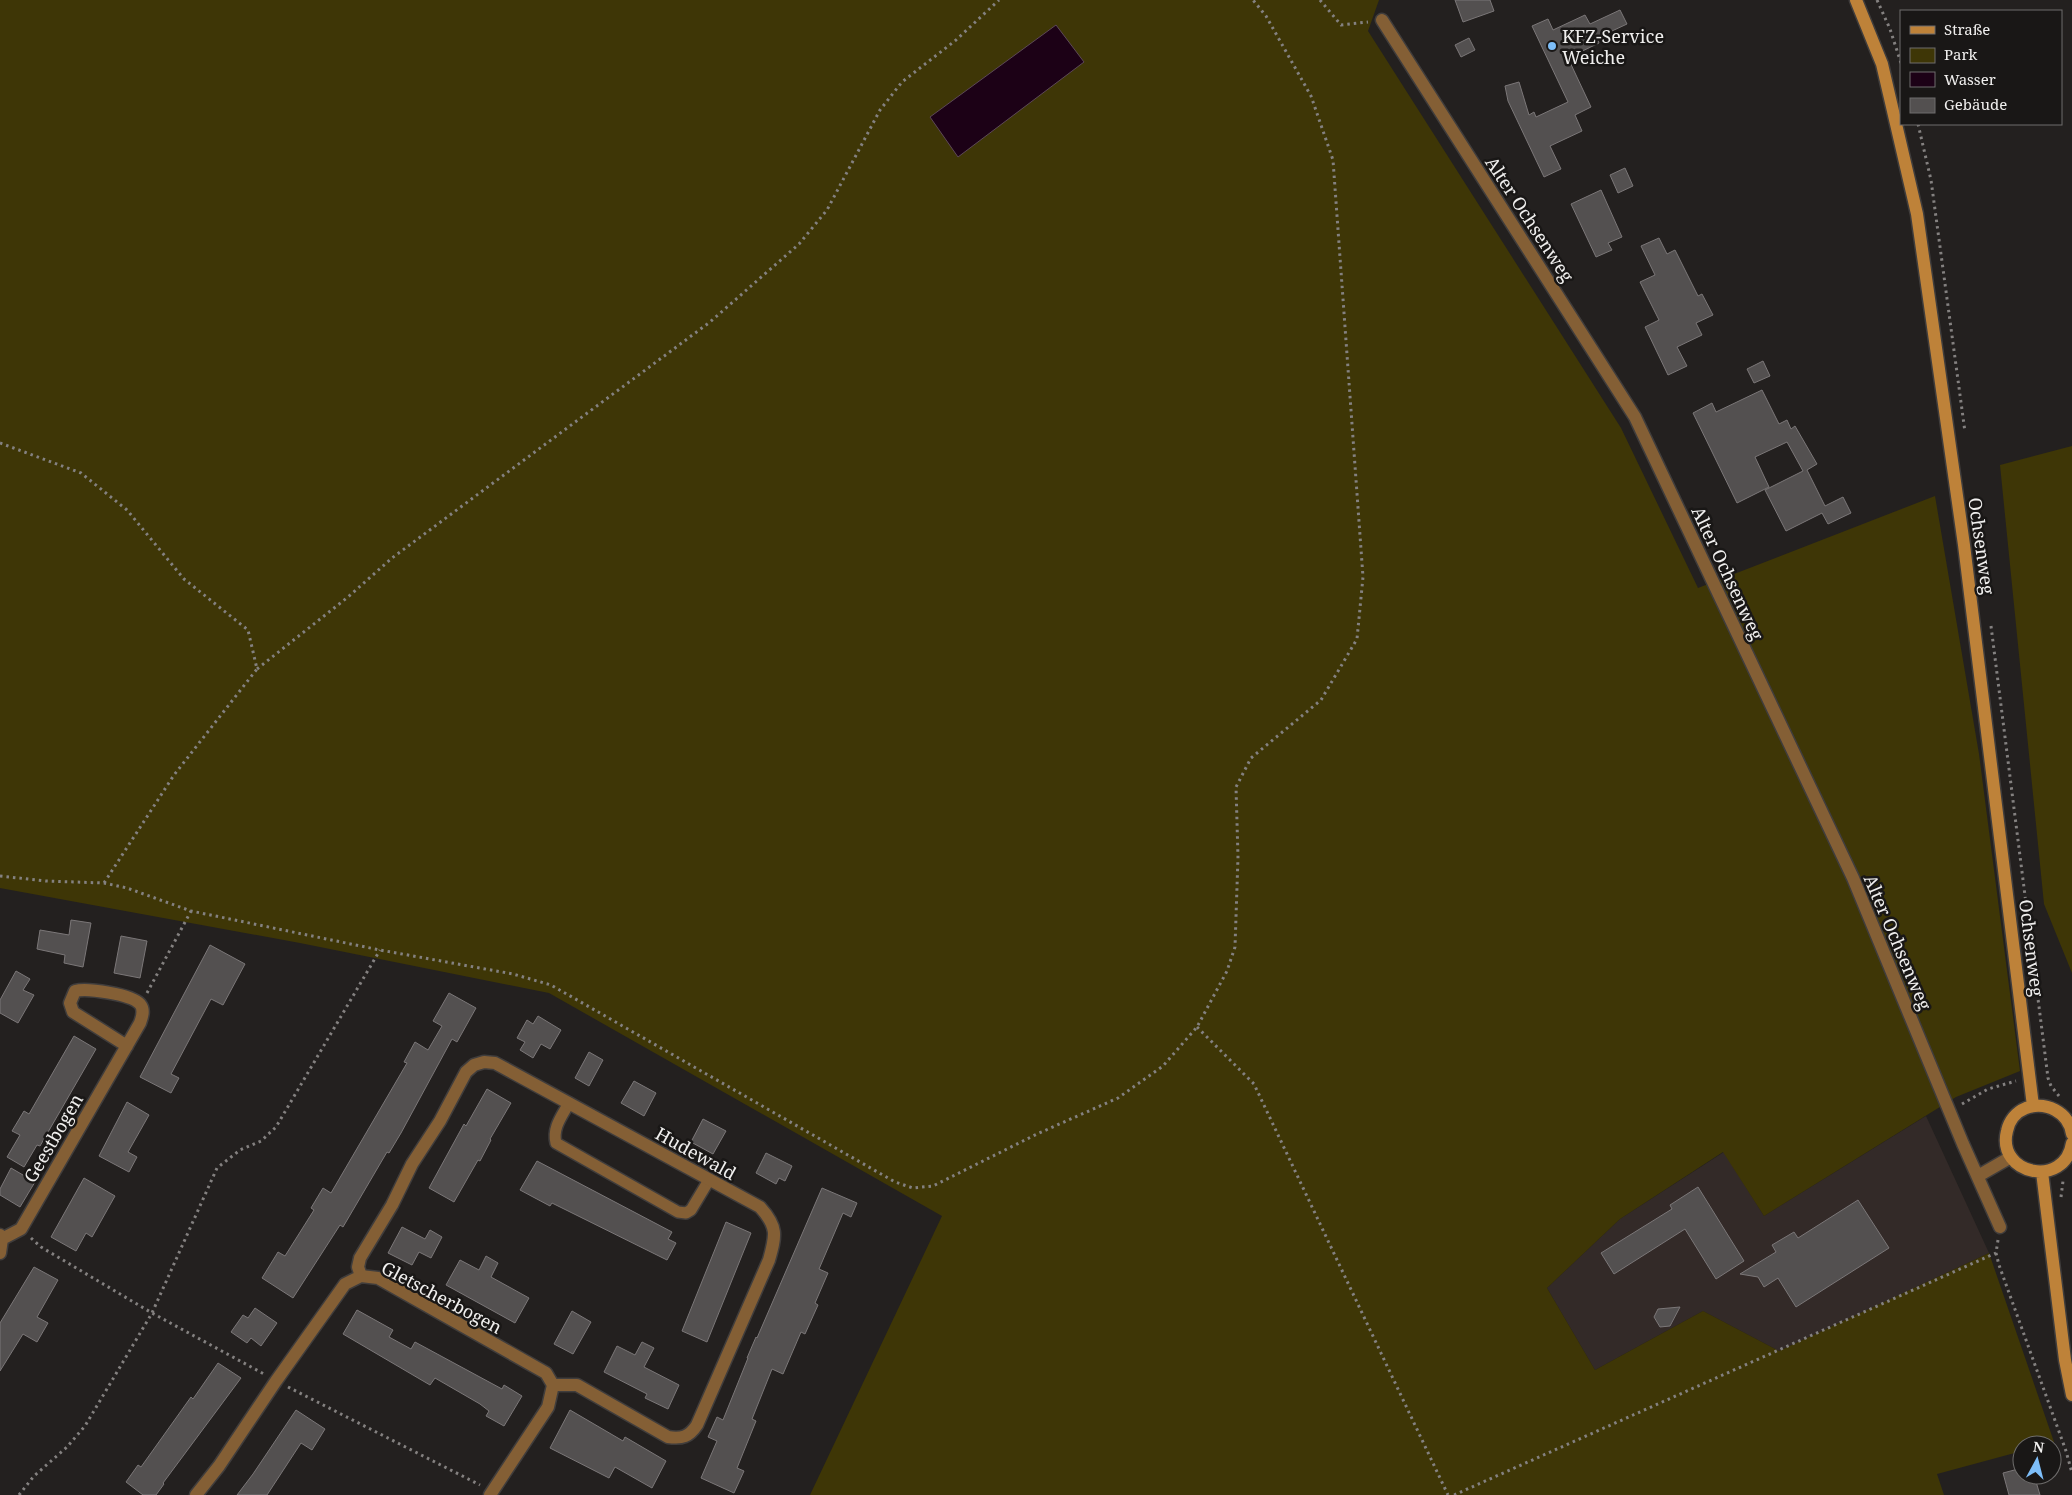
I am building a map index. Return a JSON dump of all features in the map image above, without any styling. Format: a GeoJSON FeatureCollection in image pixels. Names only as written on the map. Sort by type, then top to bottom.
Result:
{"type":"FeatureCollection","features":[{"type":"Feature","properties":{"kind":"main road","name":"Ochsenweg"},"geometry":{"type":"LineString","coordinates":[[1856,0],[1882,64],[1917,214],[1964,545],[2031,1076],[2033,1106]]}},
{"type":"Feature","properties":{"kind":"main road"},"geometry":{"type":"LineString","coordinates":[[2072,1134],[2066,1115],[2052,1108],[2033,1106],[2022,1110],[2014,1116],[2008,1126],[2006,1136],[2011,1158],[2024,1169],[2042,1172],[2060,1165],[2072,1147]]}},
{"type":"Feature","properties":{"kind":"main road"},"geometry":{"type":"LineString","coordinates":[[2042,1172],[2072,1395]]}},
{"type":"Feature","properties":{"kind":"street","name":"Alter Ochsenweg"},"geometry":{"type":"LineString","coordinates":[[1382,20],[1635,417],[1853,878],[2000,1227]]}},
{"type":"Feature","properties":{"kind":"street"},"geometry":{"type":"LineString","coordinates":[[127,1046],[73,1012],[70,1003],[74,991],[84,989],[129,998],[141,1005]]}},
{"type":"Feature","properties":{"kind":"street","name":"Geestbogen"},"geometry":{"type":"LineString","coordinates":[[21,1229],[140,1024],[143,1012],[141,1005]]}},
{"type":"Feature","properties":{"kind":"street","name":"Hudewald"},"geometry":{"type":"LineString","coordinates":[[361,1276],[358,1267],[360,1258],[392,1204],[412,1164],[440,1121],[466,1072],[474,1065],[484,1062],[495,1063],[760,1207],[770,1219],[774,1229],[774,1240],[765,1268],[697,1426],[691,1434],[685,1438],[668,1437],[577,1385],[553,1385]]}},
{"type":"Feature","properties":{"kind":"street"},"geometry":{"type":"LineString","coordinates":[[1978,1176],[2011,1158]]}},
{"type":"Feature","properties":{"kind":"street"},"geometry":{"type":"LineString","coordinates":[[0,1253],[1,1237],[21,1229]]}},
{"type":"Feature","properties":{"kind":"street","name":"Gletscherbogen"},"geometry":{"type":"LineString","coordinates":[[196,1495],[219,1466],[276,1381],[345,1284],[361,1276],[378,1278],[546,1374],[553,1385]]}},
{"type":"Feature","properties":{"kind":"street"},"geometry":{"type":"LineString","coordinates":[[491,1493],[548,1407],[553,1385]]}},
{"type":"Feature","properties":{"kind":"lane"},"geometry":{"type":"LineString","coordinates":[[569,1103],[556,1126],[554,1135],[556,1143],[678,1212],[691,1210],[709,1180]]}},
{"type":"Feature","properties":{"kind":"path"},"geometry":{"type":"LineString","coordinates":[[104,883],[174,775],[257,669],[392,558],[710,322],[799,244],[826,210],[880,110],[902,82],[956,40],[1000,0]]}},
{"type":"Feature","properties":{"kind":"path"},"geometry":{"type":"LineString","coordinates":[[0,876],[46,881],[104,883],[127,888],[191,911],[380,950],[513,974],[551,985],[895,1182],[913,1188],[933,1186],[1037,1134],[1118,1098],[1163,1066],[1197,1027],[1227,971],[1234,947],[1238,857],[1236,787],[1251,758],[1321,700],[1357,639],[1363,577],[1332,160],[1312,96],[1266,16],[1253,0]]}},
{"type":"Feature","properties":{"kind":"path"},"geometry":{"type":"LineString","coordinates":[[1320,0],[1341,25],[1382,20]]}},
{"type":"Feature","properties":{"kind":"path"},"geometry":{"type":"LineString","coordinates":[[1877,0],[1890,29],[1900,60]]}},
{"type":"Feature","properties":{"kind":"path"},"geometry":{"type":"LineString","coordinates":[[0,443],[81,473],[127,510],[184,578],[248,630],[257,669]]}},
{"type":"Feature","properties":{"kind":"path"},"geometry":{"type":"LineString","coordinates":[[141,1005],[191,911]]}},
{"type":"Feature","properties":{"kind":"path"},"geometry":{"type":"LineString","coordinates":[[19,1495],[34,1476],[67,1447],[85,1426],[152,1313],[217,1168],[240,1150],[261,1141],[276,1128],[380,950]]}},
{"type":"Feature","properties":{"kind":"path"},"geometry":{"type":"LineString","coordinates":[[1197,1027],[1254,1084],[1448,1495]]}},
{"type":"Feature","properties":{"kind":"path"},"geometry":{"type":"LineString","coordinates":[[1950,1111],[1988,1089],[2047,1070],[2051,1086],[2064,1099]]}},
{"type":"Feature","properties":{"kind":"path"},"geometry":{"type":"LineString","coordinates":[[2000,1227],[1996,1252],[2072,1473]]}},
{"type":"Feature","properties":{"kind":"path"},"geometry":{"type":"LineString","coordinates":[[21,1229],[41,1247],[152,1313],[276,1381],[491,1493]]}},
{"type":"Feature","properties":{"kind":"path"},"geometry":{"type":"LineString","coordinates":[[1454,1495],[1996,1252]]}},
{"type":"Feature","properties":{"kind":"shaded area"},"geometry":{"type":"Polygon","coordinates":[[[1926,1116],[1989,1253],[1779,1351],[1703,1311],[1595,1370],[1547,1288],[1620,1219],[1724,1152],[1764,1216],[1926,1116]]]}},
{"type":"Feature","properties":{"kind":"green space"},"geometry":{"type":"Polygon","coordinates":[[[0,0],[1379,0],[1368,31],[1621,428],[1698,588],[1935,496],[1979,754],[2020,1071],[1956,1097],[1764,1216],[1723,1152],[1620,1219],[1547,1288],[1595,1370],[1703,1311],[1779,1351],[1989,1253],[2052,1435],[2012,1435],[2012,1454],[1937,1474],[1944,1495],[810,1495],[942,1216],[549,993],[300,943],[0,888],[0,0]]]}},
{"type":"Feature","properties":{"kind":"green space"},"geometry":{"type":"Polygon","coordinates":[[[2072,446],[2072,973],[2044,904],[2000,465],[2072,446]]]}},
{"type":"Feature","properties":{"kind":"water"},"geometry":{"type":"Polygon","coordinates":[[[1056,25],[1084,62],[958,157],[930,117],[1056,25]]]}},
{"type":"Feature","properties":{"kind":"building"},"geometry":{"type":"Polygon","coordinates":[[[1455,0],[1490,0],[1494,11],[1463,22],[1455,0]]]}},
{"type":"Feature","properties":{"kind":"building"},"geometry":{"type":"Polygon","coordinates":[[[1620,10],[1627,24],[1597,38],[1599,43],[1568,58],[1591,107],[1575,115],[1582,131],[1550,146],[1561,169],[1544,177],[1508,101],[1505,86],[1519,82],[1529,115],[1534,112],[1536,117],[1568,102],[1532,26],[1548,19],[1553,30],[1585,15],[1590,24],[1620,10]]]}},
{"type":"Feature","properties":{"kind":"building"},"geometry":{"type":"Polygon","coordinates":[[[1469,38],[1475,50],[1461,57],[1455,45],[1469,38]]]}},
{"type":"Feature","properties":{"kind":"building"},"geometry":{"type":"Polygon","coordinates":[[[1625,168],[1633,186],[1618,193],[1610,175],[1625,168]]]}},
{"type":"Feature","properties":{"kind":"building"},"geometry":{"type":"Polygon","coordinates":[[[1601,190],[1622,237],[1608,243],[1612,250],[1596,257],[1571,204],[1601,190]]]}},
{"type":"Feature","properties":{"kind":"building"},"geometry":{"type":"Polygon","coordinates":[[[1659,238],[1667,254],[1675,250],[1698,296],[1702,294],[1713,315],[1696,323],[1702,335],[1677,347],[1687,366],[1668,375],[1645,327],[1659,320],[1640,282],[1655,275],[1641,246],[1659,238]]]}},
{"type":"Feature","properties":{"kind":"building"},"geometry":{"type":"Polygon","coordinates":[[[1763,361],[1770,376],[1754,383],[1747,369],[1763,361]]]}},
{"type":"Feature","properties":{"kind":"building"},"geometry":{"type":"Polygon","coordinates":[[[1762,390],[1779,424],[1787,420],[1791,429],[1795,426],[1817,464],[1807,470],[1825,506],[1843,497],[1851,513],[1828,524],[1822,513],[1786,531],[1765,490],[1803,471],[1787,442],[1755,457],[1769,487],[1737,503],[1693,413],[1712,403],[1716,412],[1762,390]]]}},
{"type":"Feature","properties":{"kind":"building"},"geometry":{"type":"Polygon","coordinates":[[[71,920],[91,923],[83,967],[64,963],[65,955],[37,949],[40,930],[69,935],[71,920]]]}},
{"type":"Feature","properties":{"kind":"building"},"geometry":{"type":"Polygon","coordinates":[[[121,936],[147,941],[140,978],[114,973],[121,936]]]}},
{"type":"Feature","properties":{"kind":"building"},"geometry":{"type":"Polygon","coordinates":[[[210,945],[245,964],[223,1005],[211,999],[171,1074],[179,1078],[171,1093],[140,1077],[210,945]]]}},
{"type":"Feature","properties":{"kind":"building"},"geometry":{"type":"Polygon","coordinates":[[[16,971],[30,979],[23,990],[34,995],[18,1023],[0,1013],[0,1000],[16,971]]]}},
{"type":"Feature","properties":{"kind":"building"},"geometry":{"type":"Polygon","coordinates":[[[449,993],[476,1008],[457,1042],[452,1039],[401,1133],[389,1153],[387,1152],[343,1227],[340,1225],[293,1298],[262,1278],[278,1252],[285,1256],[314,1210],[311,1208],[323,1188],[331,1193],[407,1063],[404,1062],[415,1042],[428,1050],[442,1026],[433,1021],[449,993]]]}},
{"type":"Feature","properties":{"kind":"building"},"geometry":{"type":"Polygon","coordinates":[[[538,1016],[561,1030],[550,1049],[541,1044],[533,1058],[520,1050],[525,1042],[517,1038],[527,1020],[533,1024],[538,1016]]]}},
{"type":"Feature","properties":{"kind":"building"},"geometry":{"type":"Polygon","coordinates":[[[74,1036],[96,1049],[40,1146],[37,1145],[24,1167],[7,1157],[20,1135],[12,1131],[24,1111],[29,1114],[74,1036]]]}},
{"type":"Feature","properties":{"kind":"building"},"geometry":{"type":"Polygon","coordinates":[[[589,1052],[603,1060],[589,1086],[575,1078],[589,1052]]]}},
{"type":"Feature","properties":{"kind":"building"},"geometry":{"type":"Polygon","coordinates":[[[634,1081],[656,1093],[644,1116],[621,1103],[634,1081]]]}},
{"type":"Feature","properties":{"kind":"building"},"geometry":{"type":"Polygon","coordinates":[[[487,1089],[511,1103],[490,1139],[480,1161],[478,1160],[454,1202],[429,1188],[464,1124],[466,1126],[487,1089]]]}},
{"type":"Feature","properties":{"kind":"building"},"geometry":{"type":"Polygon","coordinates":[[[127,1102],[149,1115],[128,1152],[137,1157],[129,1172],[99,1156],[127,1102]]]}},
{"type":"Feature","properties":{"kind":"building"},"geometry":{"type":"Polygon","coordinates":[[[703,1119],[726,1131],[713,1154],[691,1142],[703,1119]]]}},
{"type":"Feature","properties":{"kind":"building"},"geometry":{"type":"Polygon","coordinates":[[[766,1153],[792,1166],[785,1181],[779,1178],[776,1184],[756,1173],[766,1153]]]}},
{"type":"Feature","properties":{"kind":"building"},"geometry":{"type":"Polygon","coordinates":[[[537,1161],[672,1232],[668,1239],[676,1243],[667,1260],[552,1203],[550,1206],[520,1190],[537,1161]]]}},
{"type":"Feature","properties":{"kind":"building"},"geometry":{"type":"Polygon","coordinates":[[[11,1168],[35,1182],[20,1207],[0,1195],[0,1189],[11,1168]]]}},
{"type":"Feature","properties":{"kind":"building"},"geometry":{"type":"Polygon","coordinates":[[[84,1178],[115,1196],[92,1237],[86,1233],[76,1251],[51,1237],[84,1178]]]}},
{"type":"Feature","properties":{"kind":"building"},"geometry":{"type":"Polygon","coordinates":[[[1698,1187],[1744,1261],[1716,1279],[1685,1229],[1614,1274],[1601,1253],[1672,1209],[1670,1205],[1698,1187]]]}},
{"type":"Feature","properties":{"kind":"building"},"geometry":{"type":"Polygon","coordinates":[[[822,1188],[857,1203],[851,1217],[843,1213],[819,1269],[828,1273],[815,1303],[818,1305],[805,1334],[801,1332],[783,1374],[772,1369],[752,1419],[756,1421],[737,1468],[744,1471],[734,1493],[701,1478],[717,1441],[708,1437],[717,1417],[723,1420],[747,1358],[822,1188]]]}},
{"type":"Feature","properties":{"kind":"building"},"geometry":{"type":"Polygon","coordinates":[[[1858,1200],[1889,1248],[1796,1307],[1778,1278],[1764,1287],[1758,1277],[1740,1274],[1776,1252],[1772,1245],[1794,1232],[1798,1238],[1858,1200]]]}},
{"type":"Feature","properties":{"kind":"building"},"geometry":{"type":"Polygon","coordinates":[[[726,1222],[751,1233],[707,1342],[682,1331],[726,1222]]]}},
{"type":"Feature","properties":{"kind":"building"},"geometry":{"type":"Polygon","coordinates":[[[402,1227],[425,1239],[430,1230],[442,1237],[431,1258],[419,1252],[412,1265],[388,1253],[402,1227]]]}},
{"type":"Feature","properties":{"kind":"building"},"geometry":{"type":"Polygon","coordinates":[[[486,1256],[498,1263],[491,1277],[529,1298],[515,1323],[446,1285],[460,1260],[479,1270],[486,1256]]]}},
{"type":"Feature","properties":{"kind":"building"},"geometry":{"type":"Polygon","coordinates":[[[34,1267],[58,1280],[37,1317],[48,1323],[37,1342],[23,1334],[0,1371],[0,1323],[34,1267]]]}},
{"type":"Feature","properties":{"kind":"building"},"geometry":{"type":"Polygon","coordinates":[[[1680,1307],[1670,1326],[1660,1327],[1654,1317],[1658,1309],[1680,1307]]]}},
{"type":"Feature","properties":{"kind":"building"},"geometry":{"type":"Polygon","coordinates":[[[255,1308],[277,1323],[261,1346],[251,1338],[247,1343],[231,1332],[243,1315],[248,1318],[255,1308]]]}},
{"type":"Feature","properties":{"kind":"building"},"geometry":{"type":"Polygon","coordinates":[[[357,1310],[393,1330],[389,1337],[411,1349],[415,1342],[502,1389],[504,1385],[522,1396],[504,1426],[486,1416],[489,1411],[480,1404],[435,1378],[430,1385],[343,1334],[357,1310]]]}},
{"type":"Feature","properties":{"kind":"building"},"geometry":{"type":"Polygon","coordinates":[[[572,1311],[591,1322],[573,1354],[554,1344],[572,1311]]]}},
{"type":"Feature","properties":{"kind":"building"},"geometry":{"type":"Polygon","coordinates":[[[642,1342],[654,1348],[644,1367],[679,1385],[668,1409],[645,1398],[647,1394],[604,1372],[617,1346],[635,1355],[642,1342]]]}},
{"type":"Feature","properties":{"kind":"building"},"geometry":{"type":"Polygon","coordinates":[[[218,1363],[241,1378],[156,1495],[143,1495],[126,1482],[138,1465],[141,1467],[218,1363]]]}},
{"type":"Feature","properties":{"kind":"building"},"geometry":{"type":"Polygon","coordinates":[[[296,1410],[325,1429],[312,1450],[301,1443],[267,1495],[237,1495],[253,1474],[296,1410]]]}},
{"type":"Feature","properties":{"kind":"building"},"geometry":{"type":"Polygon","coordinates":[[[570,1410],[623,1441],[625,1437],[666,1461],[652,1488],[615,1467],[609,1478],[550,1448],[570,1410]]]}},
{"type":"Feature","properties":{"kind":"building"},"geometry":{"type":"Polygon","coordinates":[[[2012,1471],[2012,1485],[2037,1485],[2040,1495],[2009,1495],[2003,1473],[2012,1471]]]}},
{"type":"Feature","properties":{"kind":"place","name":"KFZ-Service Weiche"},"geometry":{"type":"Point","coordinates":[1552,46]}}]}
